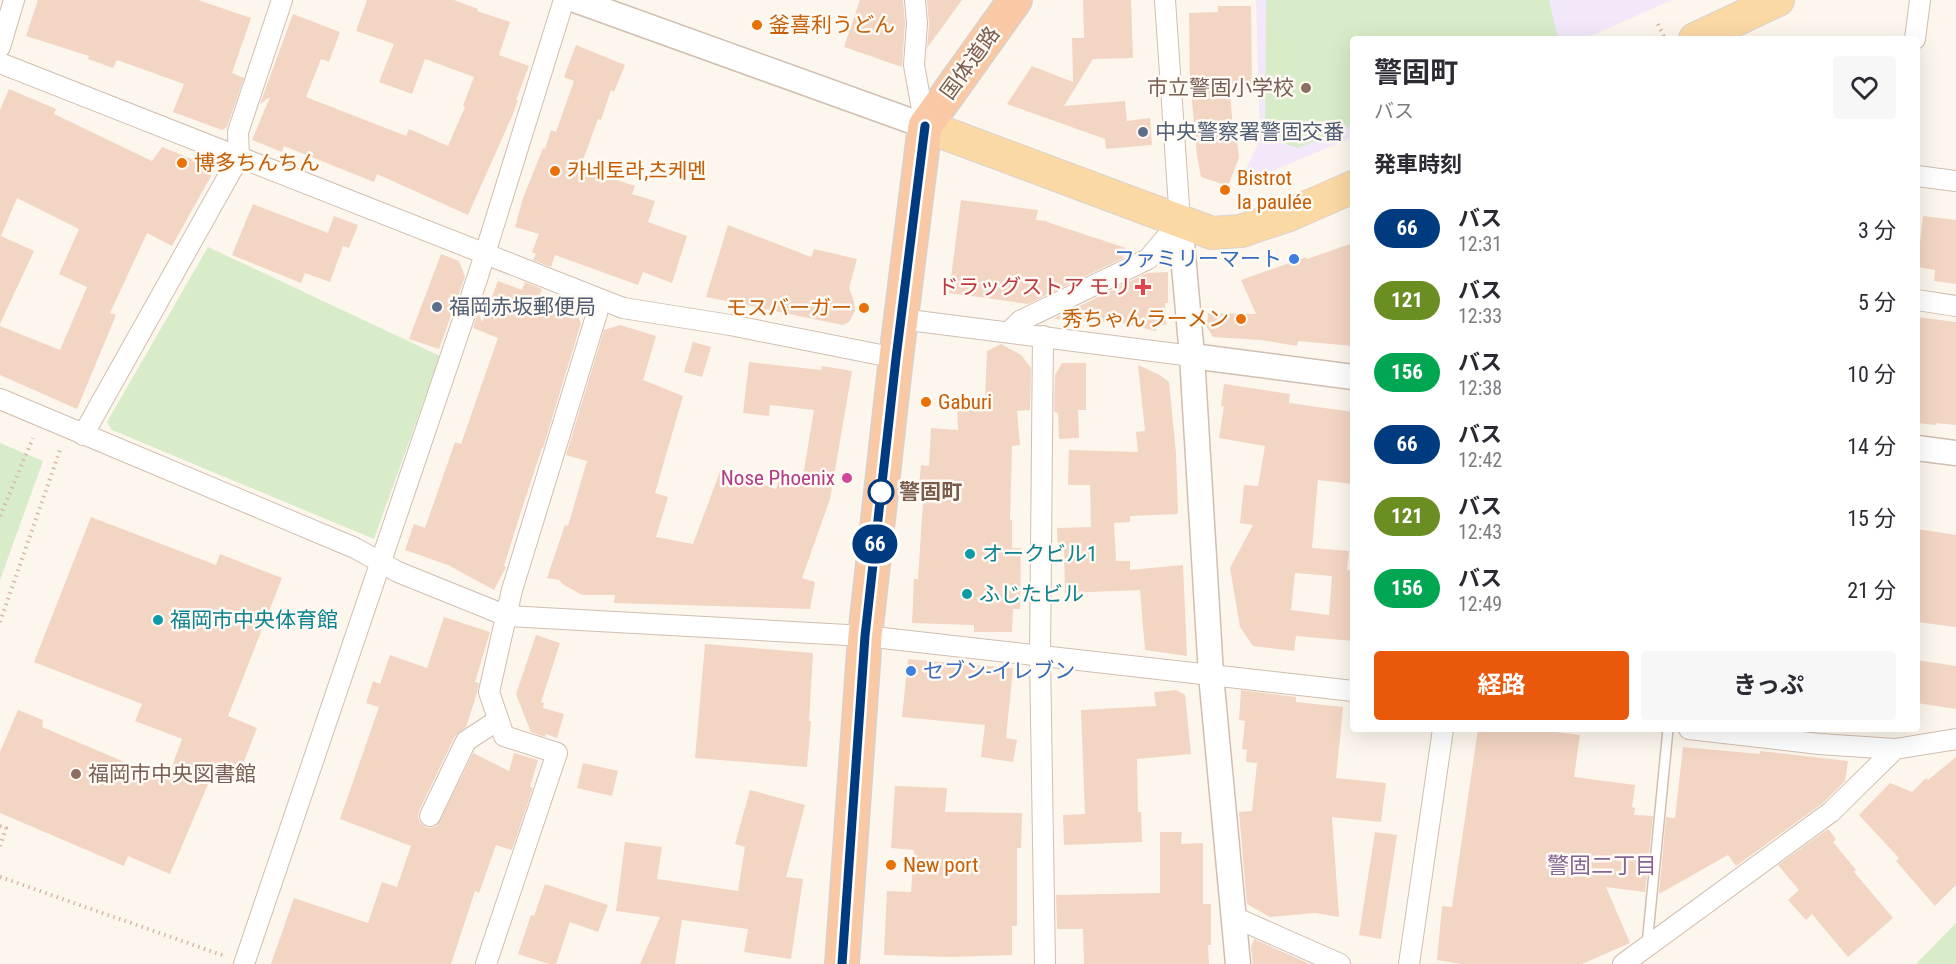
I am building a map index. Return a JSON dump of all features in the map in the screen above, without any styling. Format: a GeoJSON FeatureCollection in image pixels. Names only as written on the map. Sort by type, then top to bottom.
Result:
{"type":"FeatureCollection","features":[{"type":"Feature","properties":{"kind":"highway","name":"国体道路"},"geometry":{"type":"LineString","coordinates":[[925,126],[1015,0]]}},
{"type":"Feature","properties":{"kind":"highway"},"geometry":{"type":"LineString","coordinates":[[842,964],[865,636],[925,126]]}},
{"type":"Feature","properties":{"kind":"main road"},"geometry":{"type":"LineString","coordinates":[[1701,36],[1778,0]]}},
{"type":"Feature","properties":{"kind":"main road"},"geometry":{"type":"LineString","coordinates":[[925,126],[1212,233],[1241,231],[1289,215],[1350,188]]}},
{"type":"Feature","properties":{"kind":"street"},"geometry":{"type":"LineString","coordinates":[[0,47],[14,0]]}},
{"type":"Feature","properties":{"kind":"street"},"geometry":{"type":"LineString","coordinates":[[83,435],[239,157],[238,132],[282,0]]}},
{"type":"Feature","properties":{"kind":"street"},"geometry":{"type":"LineString","coordinates":[[238,961],[381,562],[486,254],[564,0]]}},
{"type":"Feature","properties":{"kind":"street"},"geometry":{"type":"LineString","coordinates":[[575,0],[925,126]]}},
{"type":"Feature","properties":{"kind":"street"},"geometry":{"type":"LineString","coordinates":[[915,0],[917,23],[914,65],[925,126]]}},
{"type":"Feature","properties":{"kind":"street"},"geometry":{"type":"LineString","coordinates":[[1165,0],[1192,356],[1211,675],[1238,964]]}},
{"type":"Feature","properties":{"kind":"street"},"geometry":{"type":"LineString","coordinates":[[1915,36],[1920,0]]}},
{"type":"Feature","properties":{"kind":"street"},"geometry":{"type":"LineString","coordinates":[[0,63],[623,308],[730,325],[896,358]]}},
{"type":"Feature","properties":{"kind":"street"},"geometry":{"type":"LineString","coordinates":[[1920,176],[1956,181]]}},
{"type":"Feature","properties":{"kind":"street"},"geometry":{"type":"LineString","coordinates":[[1009,332],[1020,321],[1148,259],[1180,221]]}},
{"type":"Feature","properties":{"kind":"street"},"geometry":{"type":"LineString","coordinates":[[486,964],[556,753],[504,736],[489,692],[512,590],[601,300]]}},
{"type":"Feature","properties":{"kind":"street"},"geometry":{"type":"LineString","coordinates":[[1920,300],[1956,306]]}},
{"type":"Feature","properties":{"kind":"street"},"geometry":{"type":"LineString","coordinates":[[901,319],[1350,377]]}},
{"type":"Feature","properties":{"kind":"street"},"geometry":{"type":"LineString","coordinates":[[1043,336],[1040,656],[1045,964]]}},
{"type":"Feature","properties":{"kind":"street"},"geometry":{"type":"LineString","coordinates":[[0,399],[355,548],[398,572],[507,616],[865,636],[1350,691]]}},
{"type":"Feature","properties":{"kind":"street"},"geometry":{"type":"LineString","coordinates":[[1920,448],[1956,453]]}},
{"type":"Feature","properties":{"kind":"street"},"geometry":{"type":"LineString","coordinates":[[430,816],[466,741],[498,720]]}},
{"type":"Feature","properties":{"kind":"street"},"geometry":{"type":"LineString","coordinates":[[1409,964],[1443,732]]}},
{"type":"Feature","properties":{"kind":"street"},"geometry":{"type":"LineString","coordinates":[[1745,732],[1820,736],[1895,749],[1956,739]]}},
{"type":"Feature","properties":{"kind":"street"},"geometry":{"type":"LineString","coordinates":[[1623,964],[1831,812],[1895,749]]}},
{"type":"Feature","properties":{"kind":"street"},"geometry":{"type":"LineString","coordinates":[[1234,917],[1340,964]]}},
{"type":"Feature","properties":{"kind":"lane"},"geometry":{"type":"LineString","coordinates":[[1646,947],[1668,732]]}},
{"type":"Feature","properties":{"kind":"path"},"geometry":{"type":"LineString","coordinates":[[1658,24],[1664,36]]}},
{"type":"Feature","properties":{"kind":"path"},"geometry":{"type":"LineString","coordinates":[[0,516],[33,438],[42,442]]}},
{"type":"Feature","properties":{"kind":"path"},"geometry":{"type":"LineString","coordinates":[[0,622],[60,450],[51,446]]}},
{"type":"Feature","properties":{"kind":"path"},"geometry":{"type":"LineString","coordinates":[[0,826],[6,828],[0,846]]}},
{"type":"Feature","properties":{"kind":"path"},"geometry":{"type":"LineString","coordinates":[[0,877],[238,961]]}},
{"type":"Feature","properties":{"kind":"shaded area","name":"市立警固小学校"},"geometry":{"type":"Polygon","coordinates":[[[1256,0],[1672,0],[1591,36],[1350,36],[1350,138],[1239,185],[1260,139],[1256,0]]]}},
{"type":"Feature","properties":{"kind":"green space","name":"市立警固小学校"},"geometry":{"type":"Polygon","coordinates":[[[1266,0],[1549,0],[1557,36],[1350,36],[1350,126],[1298,148],[1265,137],[1266,0]]]}},
{"type":"Feature","properties":{"kind":"green space"},"geometry":{"type":"Polygon","coordinates":[[[208,247],[440,356],[374,539],[112,430],[107,422],[208,247]]]}},
{"type":"Feature","properties":{"kind":"green space"},"geometry":{"type":"Polygon","coordinates":[[[0,443],[43,461],[0,580],[0,443]]]}},
{"type":"Feature","properties":{"kind":"green space"},"geometry":{"type":"Polygon","coordinates":[[[1956,923],[1956,964],[1916,964],[1956,923]]]}},
{"type":"Feature","properties":{"kind":"building"},"geometry":{"type":"Polygon","coordinates":[[[38,0],[198,0],[251,18],[232,73],[244,78],[227,127],[222,130],[173,112],[184,84],[117,60],[113,68],[88,59],[89,56],[26,36],[38,0]]]}},
{"type":"Feature","properties":{"kind":"building"},"geometry":{"type":"Polygon","coordinates":[[[367,0],[454,0],[478,9],[477,11],[510,22],[499,55],[529,66],[513,114],[468,215],[377,174],[374,182],[284,146],[282,152],[252,140],[270,97],[260,104],[293,14],[340,32],[329,62],[321,59],[306,97],[406,136],[409,129],[448,146],[465,107],[463,106],[474,77],[425,59],[412,94],[379,82],[394,44],[356,31],[367,0]]]}},
{"type":"Feature","properties":{"kind":"building"},"geometry":{"type":"Polygon","coordinates":[[[860,0],[903,0],[905,23],[902,67],[844,47],[860,0]]]}},
{"type":"Feature","properties":{"kind":"building"},"geometry":{"type":"Polygon","coordinates":[[[927,0],[962,0],[927,48],[929,24],[927,0]]]}},
{"type":"Feature","properties":{"kind":"building"},"geometry":{"type":"Polygon","coordinates":[[[1083,0],[1131,0],[1133,58],[1093,59],[1064,106],[1125,101],[1127,121],[1150,118],[1152,145],[1106,149],[1105,139],[1007,104],[1032,66],[1073,82],[1072,38],[1084,38],[1083,0]]]}},
{"type":"Feature","properties":{"kind":"building"},"geometry":{"type":"Polygon","coordinates":[[[1218,6],[1251,6],[1252,89],[1230,90],[1233,131],[1236,131],[1239,158],[1228,186],[1201,177],[1190,90],[1189,13],[1218,12],[1218,6]]]}},
{"type":"Feature","properties":{"kind":"building"},"geometry":{"type":"Polygon","coordinates":[[[576,45],[625,65],[614,92],[611,90],[601,120],[598,119],[580,168],[635,186],[632,194],[655,201],[648,222],[687,236],[672,283],[643,272],[638,285],[555,255],[551,267],[533,260],[536,254],[532,252],[539,234],[515,227],[523,198],[543,148],[545,149],[551,130],[556,132],[574,81],[564,77],[576,45]]]}},
{"type":"Feature","properties":{"kind":"building"},"geometry":{"type":"Polygon","coordinates":[[[9,89],[56,109],[54,114],[152,161],[162,147],[207,165],[211,176],[172,246],[147,233],[110,313],[116,315],[77,409],[0,375],[0,326],[60,350],[87,287],[59,274],[79,229],[17,198],[1,236],[34,251],[0,324],[0,110],[9,89]]]}},
{"type":"Feature","properties":{"kind":"building"},"geometry":{"type":"Polygon","coordinates":[[[961,200],[1038,210],[1036,220],[1047,221],[1126,248],[1123,258],[1028,304],[949,293],[961,200]]]}},
{"type":"Feature","properties":{"kind":"building"},"geometry":{"type":"Polygon","coordinates":[[[253,204],[328,233],[334,216],[358,225],[349,248],[343,246],[330,282],[305,273],[301,283],[232,255],[253,204]]]}},
{"type":"Feature","properties":{"kind":"building"},"geometry":{"type":"Polygon","coordinates":[[[1923,216],[1956,220],[1956,284],[1934,281],[1935,270],[1920,268],[1923,216]]]}},
{"type":"Feature","properties":{"kind":"building"},"geometry":{"type":"Polygon","coordinates":[[[728,225],[811,257],[814,249],[857,259],[849,288],[855,311],[849,322],[843,325],[706,297],[728,225]]]}},
{"type":"Feature","properties":{"kind":"building"},"geometry":{"type":"Polygon","coordinates":[[[1350,244],[1350,346],[1298,341],[1297,346],[1261,340],[1213,337],[1207,327],[1208,313],[1256,314],[1241,280],[1306,257],[1307,259],[1350,244]]]}},
{"type":"Feature","properties":{"kind":"building","name":"福岡赤坂郵便局"},"geometry":{"type":"Polygon","coordinates":[[[441,254],[459,261],[465,277],[439,349],[409,339],[441,254]]]}},
{"type":"Feature","properties":{"kind":"building"},"geometry":{"type":"Polygon","coordinates":[[[1168,272],[1168,303],[1165,303],[1166,325],[1157,325],[1156,331],[1122,323],[1053,319],[1147,273],[1168,272]]]}},
{"type":"Feature","properties":{"kind":"building"},"geometry":{"type":"Polygon","coordinates":[[[498,281],[522,290],[525,282],[542,289],[540,294],[573,307],[581,323],[504,566],[506,567],[494,590],[448,565],[405,550],[414,524],[425,528],[455,442],[461,444],[498,338],[473,328],[478,312],[482,322],[498,281]]]}},
{"type":"Feature","properties":{"kind":"building"},"geometry":{"type":"Polygon","coordinates":[[[1920,317],[1956,322],[1956,425],[1936,423],[1936,425],[1920,423],[1920,317]]]}},
{"type":"Feature","properties":{"kind":"building"},"geometry":{"type":"Polygon","coordinates":[[[620,325],[656,336],[643,380],[683,396],[655,493],[668,497],[656,537],[693,544],[721,469],[776,489],[781,474],[802,482],[814,410],[770,405],[769,416],[743,413],[749,362],[821,370],[822,366],[852,371],[830,499],[802,578],[815,582],[810,609],[614,603],[615,595],[582,595],[559,580],[547,578],[565,525],[568,526],[587,461],[566,455],[604,330],[620,325]]]}},
{"type":"Feature","properties":{"kind":"building"},"geometry":{"type":"Polygon","coordinates":[[[693,342],[711,347],[702,377],[684,372],[693,342]]]}},
{"type":"Feature","properties":{"kind":"building"},"geometry":{"type":"Polygon","coordinates":[[[1001,344],[1021,355],[1031,368],[1030,410],[1017,411],[1020,445],[1012,446],[1010,520],[1012,520],[1012,548],[1021,548],[1020,609],[1013,609],[1012,632],[974,632],[974,625],[912,623],[914,579],[918,579],[924,486],[919,485],[921,465],[929,466],[931,428],[958,430],[957,401],[985,399],[987,351],[1001,344]]]}},
{"type":"Feature","properties":{"kind":"building"},"geometry":{"type":"Polygon","coordinates":[[[1062,363],[1086,363],[1086,410],[1078,410],[1079,438],[1059,439],[1058,413],[1054,412],[1055,375],[1062,363]]]}},
{"type":"Feature","properties":{"kind":"building"},"geometry":{"type":"Polygon","coordinates":[[[1138,365],[1169,382],[1176,453],[1178,514],[1130,516],[1130,522],[1114,523],[1116,561],[1130,561],[1130,570],[1183,565],[1187,656],[1145,650],[1140,590],[1065,593],[1064,550],[1058,551],[1057,528],[1091,527],[1090,485],[1068,485],[1069,450],[1138,452],[1136,432],[1145,431],[1138,365]]]}},
{"type":"Feature","properties":{"kind":"building"},"geometry":{"type":"Polygon","coordinates":[[[1224,384],[1290,394],[1289,403],[1350,412],[1350,484],[1318,480],[1312,548],[1349,551],[1347,570],[1350,570],[1350,641],[1296,636],[1294,651],[1253,646],[1240,627],[1230,568],[1253,525],[1240,523],[1244,485],[1258,486],[1265,446],[1219,438],[1224,406],[1221,406],[1224,384]],[[1295,573],[1291,610],[1329,615],[1332,576],[1295,573]]]}},
{"type":"Feature","properties":{"kind":"building","name":"福岡市中央体育館"},"geometry":{"type":"Polygon","coordinates":[[[91,517],[216,565],[220,554],[282,578],[228,716],[257,728],[240,772],[217,763],[170,874],[128,856],[124,866],[0,813],[0,752],[18,710],[43,720],[42,727],[167,780],[182,739],[135,721],[142,704],[34,662],[91,517]]]}},
{"type":"Feature","properties":{"kind":"building"},"geometry":{"type":"Polygon","coordinates":[[[1920,529],[1956,535],[1956,627],[1920,622],[1920,529]]]}},
{"type":"Feature","properties":{"kind":"building"},"geometry":{"type":"Polygon","coordinates":[[[444,617],[490,632],[475,682],[479,683],[477,693],[466,727],[455,736],[418,817],[420,823],[425,827],[437,826],[473,753],[509,771],[514,753],[538,760],[530,787],[533,788],[512,850],[496,845],[479,893],[475,891],[451,964],[271,964],[294,898],[368,923],[382,882],[397,887],[411,846],[340,819],[379,707],[366,703],[373,681],[380,684],[390,655],[427,668],[444,617]]]}},
{"type":"Feature","properties":{"kind":"building"},"geometry":{"type":"Polygon","coordinates":[[[536,635],[560,643],[541,702],[544,703],[543,708],[564,714],[557,738],[531,732],[516,694],[536,635]]]}},
{"type":"Feature","properties":{"kind":"building"},"geometry":{"type":"Polygon","coordinates":[[[705,644],[813,653],[807,767],[695,758],[705,644]]]}},
{"type":"Feature","properties":{"kind":"building"},"geometry":{"type":"Polygon","coordinates":[[[908,659],[1013,668],[1006,738],[1017,740],[1013,762],[981,757],[985,725],[902,717],[908,659]]]}},
{"type":"Feature","properties":{"kind":"building"},"geometry":{"type":"Polygon","coordinates":[[[1920,660],[1956,666],[1956,709],[1920,703],[1920,660]]]}},
{"type":"Feature","properties":{"kind":"building"},"geometry":{"type":"Polygon","coordinates":[[[1176,690],[1185,695],[1191,754],[1137,759],[1138,812],[1141,812],[1142,842],[1064,845],[1063,815],[1085,814],[1081,710],[1156,706],[1154,692],[1176,690]]]}},
{"type":"Feature","properties":{"kind":"building"},"geometry":{"type":"Polygon","coordinates":[[[1241,690],[1296,697],[1296,702],[1343,707],[1336,778],[1386,783],[1381,822],[1332,817],[1339,917],[1315,913],[1270,917],[1247,904],[1239,812],[1252,811],[1257,763],[1246,762],[1247,750],[1242,749],[1245,721],[1239,720],[1241,690]]]}},
{"type":"Feature","properties":{"kind":"building"},"geometry":{"type":"Polygon","coordinates":[[[1478,732],[1556,732],[1580,735],[1574,777],[1635,785],[1632,807],[1635,808],[1634,815],[1653,816],[1645,892],[1606,887],[1630,943],[1582,964],[1461,964],[1437,960],[1442,906],[1452,907],[1478,732]]]}},
{"type":"Feature","properties":{"kind":"building"},"geometry":{"type":"Polygon","coordinates":[[[1683,747],[1760,754],[1760,751],[1848,761],[1845,781],[1823,803],[1736,866],[1728,855],[1659,894],[1666,817],[1675,818],[1683,747]]]}},
{"type":"Feature","properties":{"kind":"building"},"geometry":{"type":"Polygon","coordinates":[[[1956,757],[1956,885],[1935,906],[1896,861],[1899,858],[1859,815],[1890,783],[1912,792],[1926,778],[1928,780],[1956,757]]]}},
{"type":"Feature","properties":{"kind":"building"},"geometry":{"type":"Polygon","coordinates":[[[583,763],[618,771],[612,796],[577,788],[583,763]]]}},
{"type":"Feature","properties":{"kind":"building"},"geometry":{"type":"Polygon","coordinates":[[[895,786],[947,788],[945,812],[1022,813],[1021,848],[1017,848],[1017,926],[1012,926],[1012,955],[951,957],[884,955],[887,891],[911,892],[914,850],[891,848],[895,786]]]}},
{"type":"Feature","properties":{"kind":"building"},"geometry":{"type":"Polygon","coordinates":[[[750,790],[805,805],[786,877],[803,879],[791,959],[744,952],[748,929],[682,920],[675,964],[640,964],[660,917],[616,911],[625,842],[662,847],[657,879],[738,891],[745,847],[735,844],[750,790]]]}},
{"type":"Feature","properties":{"kind":"building"},"geometry":{"type":"Polygon","coordinates":[[[1828,829],[1836,839],[1833,842],[1856,870],[1854,872],[1893,918],[1848,957],[1812,914],[1806,920],[1788,900],[1799,890],[1778,865],[1828,829]]]}},
{"type":"Feature","properties":{"kind":"building"},"geometry":{"type":"Polygon","coordinates":[[[1160,832],[1182,832],[1181,844],[1203,843],[1203,904],[1211,904],[1209,964],[1084,964],[1083,929],[1057,929],[1056,895],[1160,893],[1160,832]]]}},
{"type":"Feature","properties":{"kind":"building"},"geometry":{"type":"Polygon","coordinates":[[[1375,832],[1397,835],[1381,939],[1359,935],[1375,832]]]}},
{"type":"Feature","properties":{"kind":"building"},"geometry":{"type":"Polygon","coordinates":[[[545,884],[608,905],[598,932],[570,922],[556,964],[518,954],[531,915],[534,916],[545,884]]]}},
{"type":"Feature","properties":{"kind":"building"},"geometry":{"type":"Polygon","coordinates":[[[1254,939],[1310,964],[1253,964],[1251,947],[1254,939]]]}},
{"type":"Feature","properties":{"kind":"bus line","name":"66"},"geometry":{"type":"LineString","coordinates":[[842,964],[865,636],[925,126]]}},
{"type":"Feature","properties":{"kind":"place","name":"釜喜利うどん"},"geometry":{"type":"Point","coordinates":[757,25]}},
{"type":"Feature","properties":{"kind":"place","name":"市立警固小学校"},"geometry":{"type":"Point","coordinates":[1306,88]}},
{"type":"Feature","properties":{"kind":"place","name":"中央警察署警固交番"},"geometry":{"type":"Point","coordinates":[1143,132]}},
{"type":"Feature","properties":{"kind":"place","name":"博多ちんちん"},"geometry":{"type":"Point","coordinates":[182,163]}},
{"type":"Feature","properties":{"kind":"place","name":"카네토라,츠케멘"},"geometry":{"type":"Point","coordinates":[555,171]}},
{"type":"Feature","properties":{"kind":"place","name":"Bistrot la paulée"},"geometry":{"type":"Point","coordinates":[1225,190]}},
{"type":"Feature","properties":{"kind":"place","name":"ファミリーマート"},"geometry":{"type":"Point","coordinates":[1294,259]}},
{"type":"Feature","properties":{"kind":"place","name":"ドラッグストア モリ"},"geometry":{"type":"Point","coordinates":[1143,287]}},
{"type":"Feature","properties":{"kind":"place","name":"福岡赤坂郵便局"},"geometry":{"type":"Point","coordinates":[437,307]}},
{"type":"Feature","properties":{"kind":"place","name":"モスバーガー"},"geometry":{"type":"Point","coordinates":[864,308]}},
{"type":"Feature","properties":{"kind":"place","name":"秀ちゃんラーメン"},"geometry":{"type":"Point","coordinates":[1241,319]}},
{"type":"Feature","properties":{"kind":"place","name":"Gaburi"},"geometry":{"type":"Point","coordinates":[926,402]}},
{"type":"Feature","properties":{"kind":"place","name":"Nose Phoenix"},"geometry":{"type":"Point","coordinates":[847,478]}},
{"type":"Feature","properties":{"kind":"place","name":"警固町"},"geometry":{"type":"Point","coordinates":[881,492]}},
{"type":"Feature","properties":{"kind":"place","name":"オークビル1"},"geometry":{"type":"Point","coordinates":[970,554]}},
{"type":"Feature","properties":{"kind":"place","name":"ふじたビル"},"geometry":{"type":"Point","coordinates":[967,594]}},
{"type":"Feature","properties":{"kind":"place","name":"福岡市中央体育館"},"geometry":{"type":"Point","coordinates":[158,620]}},
{"type":"Feature","properties":{"kind":"place","name":"セブン-イレブン"},"geometry":{"type":"Point","coordinates":[911,671]}},
{"type":"Feature","properties":{"kind":"place","name":"福岡市中央図書館"},"geometry":{"type":"Point","coordinates":[76,774]}},
{"type":"Feature","properties":{"kind":"place","name":"New port"},"geometry":{"type":"Point","coordinates":[891,865]}},
{"type":"Feature","properties":{"kind":"district","name":"警固二丁目"},"geometry":{"type":"Point","coordinates":[1602,865]}}]}
